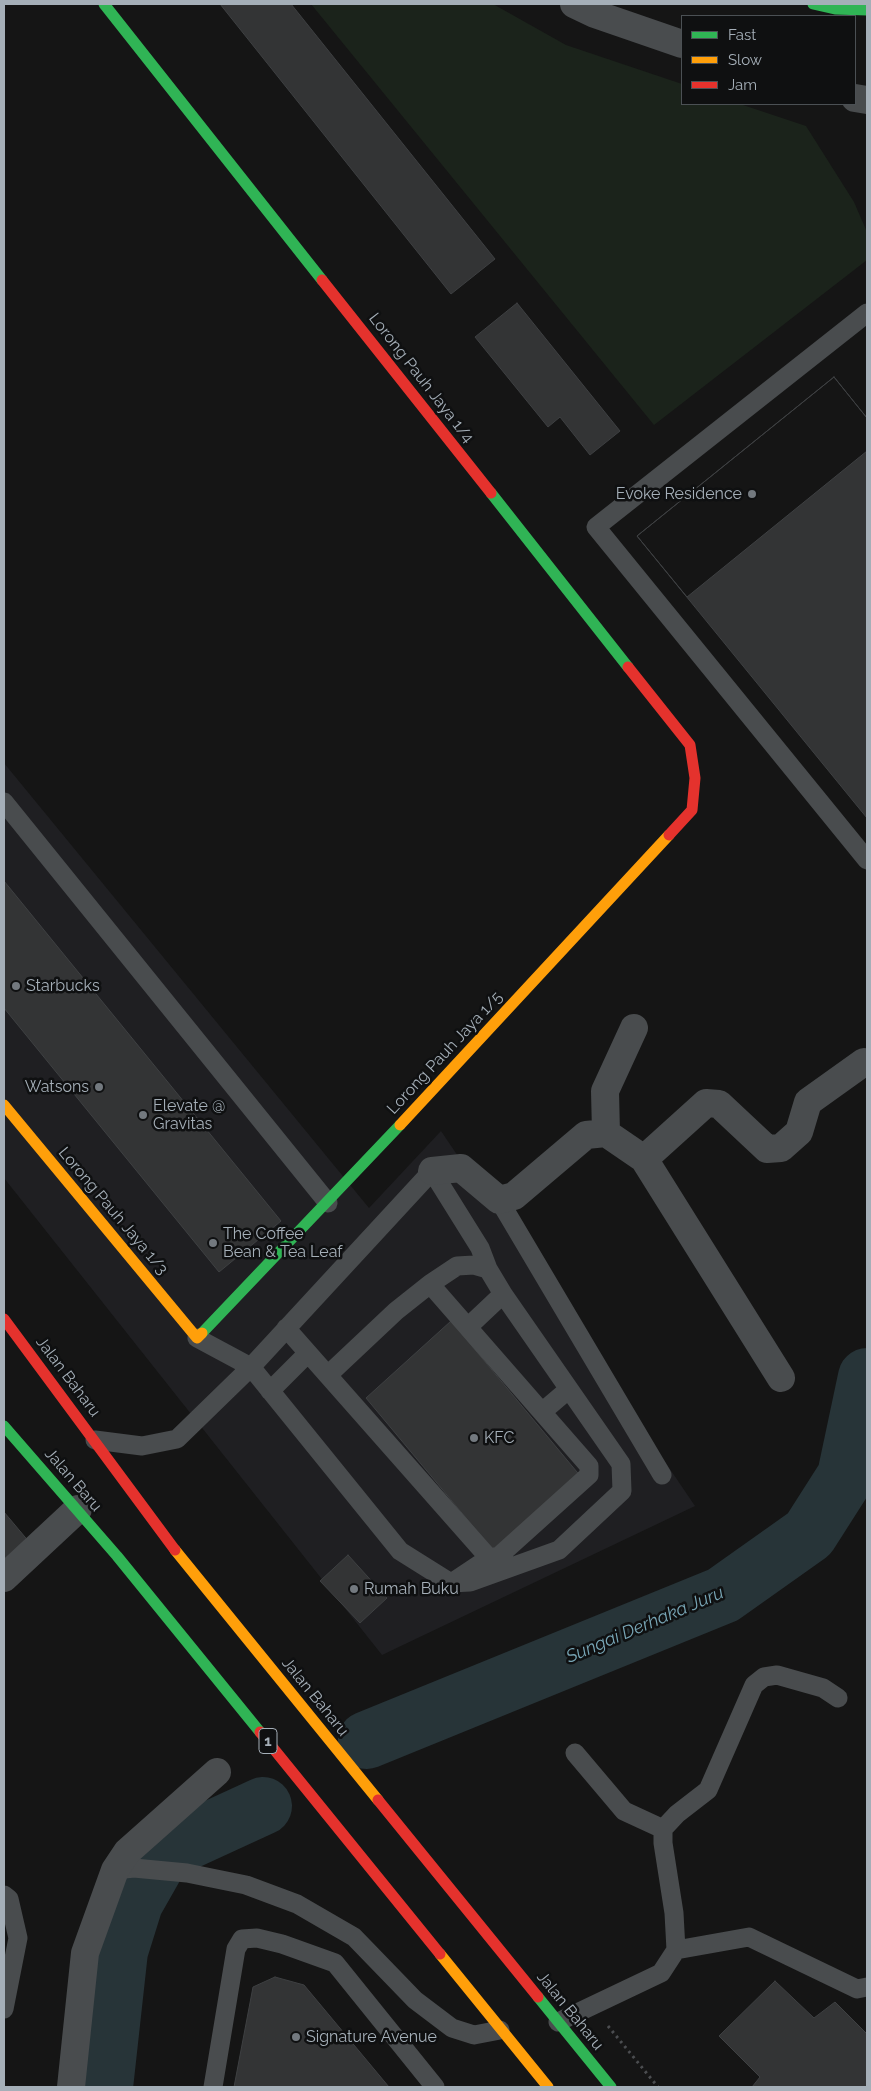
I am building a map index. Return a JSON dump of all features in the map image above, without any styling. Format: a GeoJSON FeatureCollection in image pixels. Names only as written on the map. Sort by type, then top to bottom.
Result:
{"type":"FeatureCollection","features":[{"type":"Feature","properties":{"kind":"main road","name":"Lorong Pauh Jaya 1/4"},"geometry":{"type":"LineString","coordinates":[[104,4],[690,745],[695,778]]}},
{"type":"Feature","properties":{"kind":"main road"},"geometry":{"type":"LineString","coordinates":[[813,4],[835,9],[867,10]]}},
{"type":"Feature","properties":{"kind":"main road","name":"Lorong Pauh Jaya 1/5"},"geometry":{"type":"LineString","coordinates":[[197,1338],[328,1203],[692,810],[695,778]]}},
{"type":"Feature","properties":{"kind":"main road","name":"Lorong Pauh Jaya 1/3"},"geometry":{"type":"LineString","coordinates":[[4,1104],[197,1338]]}},
{"type":"Feature","properties":{"kind":"main road","name":"Jalan Baharu"},"geometry":{"type":"LineString","coordinates":[[4,1319],[95,1440],[160,1531],[611,2087]]}},
{"type":"Feature","properties":{"kind":"main road","name":"Jalan Baru"},"geometry":{"type":"LineString","coordinates":[[4,1426],[117,1556],[500,2030]]}},
{"type":"Feature","properties":{"kind":"main road","name":"1"},"geometry":{"type":"LineString","coordinates":[[500,2030],[548,2087]]}},
{"type":"Feature","properties":{"kind":"street"},"geometry":{"type":"LineString","coordinates":[[574,4],[595,14],[681,44]]}},
{"type":"Feature","properties":{"kind":"street"},"geometry":{"type":"LineString","coordinates":[[606,1133],[605,1091],[634,1028]]}},
{"type":"Feature","properties":{"kind":"street"},"geometry":{"type":"LineString","coordinates":[[644,1159],[706,1102],[719,1104],[767,1149],[781,1148],[799,1132],[808,1102],[864,1062]]}},
{"type":"Feature","properties":{"kind":"street"},"geometry":{"type":"LineString","coordinates":[[432,1171],[461,1168],[499,1200],[514,1196],[586,1135],[606,1133],[644,1159],[781,1378]]}},
{"type":"Feature","properties":{"kind":"street"},"geometry":{"type":"LineString","coordinates":[[4,1578],[78,1509]]}},
{"type":"Feature","properties":{"kind":"street"},"geometry":{"type":"LineString","coordinates":[[71,2087],[85,1953],[124,1869],[127,1852],[216,1772]]}},
{"type":"Feature","properties":{"kind":"lane"},"geometry":{"type":"LineString","coordinates":[[867,313],[596,527],[867,860]]}},
{"type":"Feature","properties":{"kind":"lane"},"geometry":{"type":"LineString","coordinates":[[4,802],[328,1203]]}},
{"type":"Feature","properties":{"kind":"lane"},"geometry":{"type":"LineString","coordinates":[[95,1440],[142,1446],[177,1440],[251,1367],[432,1171],[480,1248],[488,1269],[504,1294],[621,1464],[622,1491],[559,1550],[470,1582],[451,1583],[400,1551],[251,1367],[197,1338]]}},
{"type":"Feature","properties":{"kind":"lane"},"geometry":{"type":"LineString","coordinates":[[499,1200],[662,1475]]}},
{"type":"Feature","properties":{"kind":"lane"},"geometry":{"type":"LineString","coordinates":[[328,1374],[430,1284],[457,1266],[474,1266],[488,1269]]}},
{"type":"Feature","properties":{"kind":"lane"},"geometry":{"type":"LineString","coordinates":[[430,1284],[589,1466],[589,1476],[499,1556],[489,1558],[451,1583]]}},
{"type":"Feature","properties":{"kind":"lane"},"geometry":{"type":"LineString","coordinates":[[468,1327],[504,1294]]}},
{"type":"Feature","properties":{"kind":"lane"},"geometry":{"type":"LineString","coordinates":[[286,1328],[489,1558]]}},
{"type":"Feature","properties":{"kind":"lane"},"geometry":{"type":"LineString","coordinates":[[270,1391],[308,1352]]}},
{"type":"Feature","properties":{"kind":"lane"},"geometry":{"type":"LineString","coordinates":[[542,1412],[570,1389]]}},
{"type":"Feature","properties":{"kind":"lane"},"geometry":{"type":"LineString","coordinates":[[558,2022],[661,1973],[676,1950],[674,1913],[663,1843],[663,1829],[677,1814],[708,1790],[754,1685],[764,1677],[777,1675],[823,1688],[838,1698]]}},
{"type":"Feature","properties":{"kind":"lane"},"geometry":{"type":"LineString","coordinates":[[575,1753],[624,1811],[663,1829]]}},
{"type":"Feature","properties":{"kind":"lane"},"geometry":{"type":"LineString","coordinates":[[124,1869],[187,1873],[246,1885],[297,1904],[354,1937],[415,2000],[452,2028],[474,2036],[500,2030]]}},
{"type":"Feature","properties":{"kind":"lane"},"geometry":{"type":"LineString","coordinates":[[4,1895],[9,1899],[18,1938],[4,2009]]}},
{"type":"Feature","properties":{"kind":"lane"},"geometry":{"type":"LineString","coordinates":[[676,1950],[749,1937],[857,1988],[867,1988]]}},
{"type":"Feature","properties":{"kind":"lane"},"geometry":{"type":"LineString","coordinates":[[213,2087],[236,1950],[242,1939],[257,1938],[282,1944],[335,1963],[435,2087]]}},
{"type":"Feature","properties":{"kind":"path"},"geometry":{"type":"LineString","coordinates":[[591,2006],[658,2087]]}},
{"type":"Feature","properties":{"kind":"shaded area"},"geometry":{"type":"Polygon","coordinates":[[[311,4],[493,4],[566,45],[681,84],[681,105],[743,105],[806,126],[854,202],[867,232],[867,260],[654,425],[311,4]]]}},
{"type":"Feature","properties":{"kind":"shaded area"},"geometry":{"type":"Polygon","coordinates":[[[4,763],[369,1208],[441,1131],[695,1506],[382,1655],[4,1178],[4,763]]]}},
{"type":"Feature","properties":{"kind":"building"},"geometry":{"type":"Polygon","coordinates":[[[220,4],[291,4],[495,259],[451,294],[220,4]]]}},
{"type":"Feature","properties":{"kind":"building"},"geometry":{"type":"Polygon","coordinates":[[[517,303],[620,431],[590,455],[560,417],[548,427],[475,337],[517,303]]]}},
{"type":"Feature","properties":{"kind":"building"},"geometry":{"type":"Polygon","coordinates":[[[834,377],[867,418],[867,818],[637,536],[834,377]]]}},
{"type":"Feature","properties":{"kind":"building","name":"Evoke Residence"},"geometry":{"type":"Polygon","coordinates":[[[834,377],[867,418],[867,451],[687,597],[637,536],[834,377]]]}},
{"type":"Feature","properties":{"kind":"building","name":"Elevate @ Gravitas"},"geometry":{"type":"Polygon","coordinates":[[[4,881],[281,1221],[219,1272],[4,1008],[4,881]]]}},
{"type":"Feature","properties":{"kind":"building","name":"KFC"},"geometry":{"type":"Polygon","coordinates":[[[451,1321],[582,1478],[497,1555],[366,1398],[451,1321]]]}},
{"type":"Feature","properties":{"kind":"building"},"geometry":{"type":"Polygon","coordinates":[[[4,1512],[30,1543],[4,1566],[4,1512]]]}},
{"type":"Feature","properties":{"kind":"building","name":"Rumah Buku"},"geometry":{"type":"Polygon","coordinates":[[[348,1555],[387,1598],[360,1623],[320,1581],[348,1555]]]}},
{"type":"Feature","properties":{"kind":"building","name":"Signature Avenue"},"geometry":{"type":"Polygon","coordinates":[[[275,1977],[304,1985],[389,2087],[234,2087],[253,1987],[275,1977]]]}},
{"type":"Feature","properties":{"kind":"building"},"geometry":{"type":"Polygon","coordinates":[[[775,1981],[814,2018],[835,2002],[867,2034],[867,2087],[752,2087],[760,2077],[719,2036],[775,1981]]]}},
{"type":"Feature","properties":{"kind":"waterway","name":"Sungai Derhaka Juru"},"geometry":{"type":"LineString","coordinates":[[367,1740],[723,1595],[809,1534],[846,1476],[867,1377]]}},
{"type":"Feature","properties":{"kind":"waterway","name":"Sungai Derhaka Juru"},"geometry":{"type":"LineString","coordinates":[[104,2087],[119,1951],[134,1903],[163,1852],[263,1806]]}},
{"type":"Feature","properties":{"kind":"traffic: fast"},"geometry":{"type":"LineString","coordinates":[[104,4],[322,280]]}},
{"type":"Feature","properties":{"kind":"traffic: fast"},"geometry":{"type":"LineString","coordinates":[[813,4],[835,9],[867,10]]}},
{"type":"Feature","properties":{"kind":"traffic: fast"},"geometry":{"type":"LineString","coordinates":[[491,493],[628,667]]}},
{"type":"Feature","properties":{"kind":"traffic: fast"},"geometry":{"type":"LineString","coordinates":[[202,1333],[400,1125]]}},
{"type":"Feature","properties":{"kind":"traffic: fast"},"geometry":{"type":"LineString","coordinates":[[4,1426],[117,1556],[260,1732]]}},
{"type":"Feature","properties":{"kind":"traffic: fast"},"geometry":{"type":"LineString","coordinates":[[538,1997],[611,2087]]}},
{"type":"Feature","properties":{"kind":"traffic: slow"},"geometry":{"type":"LineString","coordinates":[[400,1125],[669,835]]}},
{"type":"Feature","properties":{"kind":"traffic: slow"},"geometry":{"type":"LineString","coordinates":[[4,1105],[197,1338],[202,1333]]}},
{"type":"Feature","properties":{"kind":"traffic: slow"},"geometry":{"type":"LineString","coordinates":[[175,1550],[378,1800]]}},
{"type":"Feature","properties":{"kind":"traffic: slow"},"geometry":{"type":"LineString","coordinates":[[440,1954],[548,2087]]}},
{"type":"Feature","properties":{"kind":"traffic: jam"},"geometry":{"type":"LineString","coordinates":[[322,280],[491,493]]}},
{"type":"Feature","properties":{"kind":"traffic: jam"},"geometry":{"type":"LineString","coordinates":[[628,667],[690,745],[695,778],[692,810],[669,835]]}},
{"type":"Feature","properties":{"kind":"traffic: jam"},"geometry":{"type":"LineString","coordinates":[[4,1319],[175,1550]]}},
{"type":"Feature","properties":{"kind":"traffic: jam"},"geometry":{"type":"LineString","coordinates":[[260,1732],[440,1954]]}},
{"type":"Feature","properties":{"kind":"traffic: jam"},"geometry":{"type":"LineString","coordinates":[[378,1800],[538,1997]]}},
{"type":"Feature","properties":{"kind":"place","name":"Evoke Residence"},"geometry":{"type":"Point","coordinates":[752,494]}},
{"type":"Feature","properties":{"kind":"place","name":"Starbucks"},"geometry":{"type":"Point","coordinates":[16,986]}},
{"type":"Feature","properties":{"kind":"place","name":"Watsons"},"geometry":{"type":"Point","coordinates":[99,1087]}},
{"type":"Feature","properties":{"kind":"place","name":"Elevate @ Gravitas"},"geometry":{"type":"Point","coordinates":[143,1115]}},
{"type":"Feature","properties":{"kind":"place","name":"The Coffee Bean & Tea Leaf"},"geometry":{"type":"Point","coordinates":[213,1243]}},
{"type":"Feature","properties":{"kind":"place","name":"KFC"},"geometry":{"type":"Point","coordinates":[474,1438]}},
{"type":"Feature","properties":{"kind":"place","name":"Rumah Buku"},"geometry":{"type":"Point","coordinates":[354,1589]}},
{"type":"Feature","properties":{"kind":"place","name":"Signature Avenue"},"geometry":{"type":"Point","coordinates":[296,2037]}}]}
